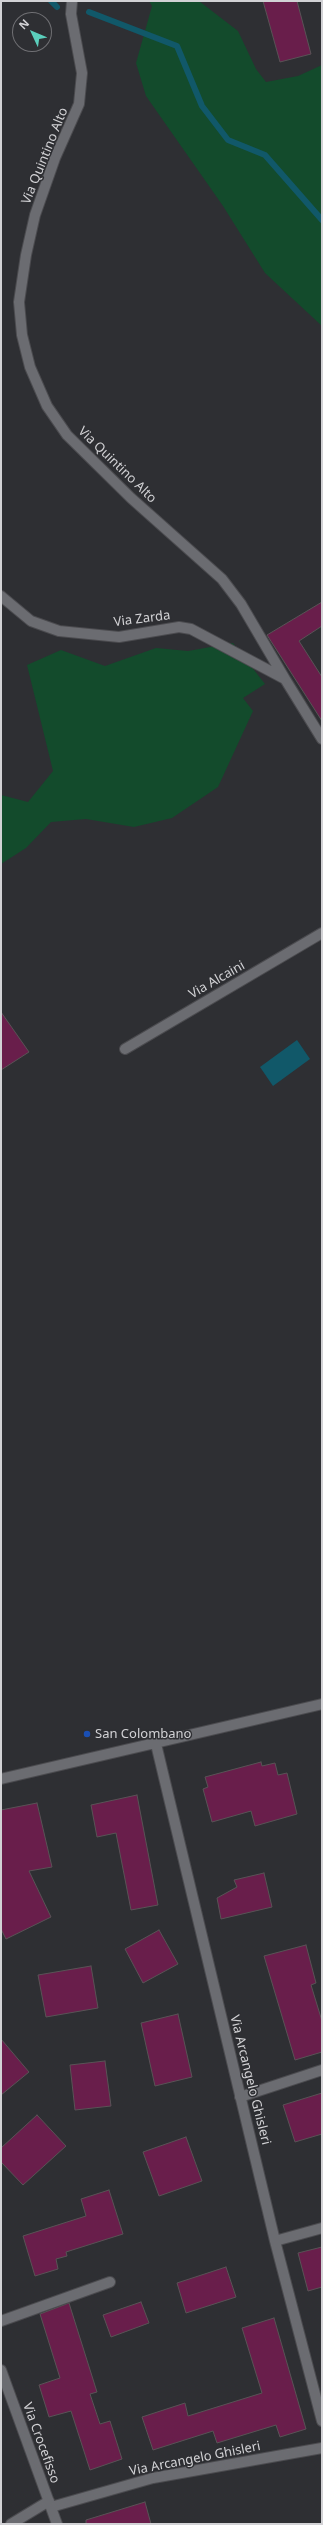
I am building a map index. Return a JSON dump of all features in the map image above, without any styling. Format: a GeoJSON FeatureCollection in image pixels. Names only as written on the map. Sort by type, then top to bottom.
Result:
{"type":"FeatureCollection","features":[{"type":"Feature","properties":{"kind":"street","name":"Via Quintino Alto"},"geometry":{"type":"LineString","coordinates":[[72,1],[71,14],[82,73],[79,104],[55,158],[35,215],[26,255],[19,302],[22,335],[30,367],[47,406],[67,435],[131,498],[222,579],[241,604],[285,679]]}},
{"type":"Feature","properties":{"kind":"street","name":"Via Zarda"},"geometry":{"type":"LineString","coordinates":[[1,596],[31,621],[59,631],[119,637],[179,627],[191,629],[285,679]]}},
{"type":"Feature","properties":{"kind":"street"},"geometry":{"type":"LineString","coordinates":[[285,679],[322,739]]}},
{"type":"Feature","properties":{"kind":"street","name":"Via Alcaini"},"geometry":{"type":"LineString","coordinates":[[125,1049],[322,933]]}},
{"type":"Feature","properties":{"kind":"street"},"geometry":{"type":"LineString","coordinates":[[1,1779],[156,1744],[251,1719],[322,1704]]}},
{"type":"Feature","properties":{"kind":"street","name":"Via Arcangelo Ghisleri"},"geometry":{"type":"LineString","coordinates":[[156,1744],[275,2241],[322,2421]]}},
{"type":"Feature","properties":{"kind":"street"},"geometry":{"type":"LineString","coordinates":[[240,2097],[322,2070]]}},
{"type":"Feature","properties":{"kind":"street"},"geometry":{"type":"LineString","coordinates":[[275,2241],[322,2228]]}},
{"type":"Feature","properties":{"kind":"street"},"geometry":{"type":"LineString","coordinates":[[1,2321],[110,2282]]}},
{"type":"Feature","properties":{"kind":"street","name":"Via Crocefisso"},"geometry":{"type":"LineString","coordinates":[[1,2370],[57,2524]]}},
{"type":"Feature","properties":{"kind":"street","name":"Via Arcangelo Ghisleri"},"geometry":{"type":"LineString","coordinates":[[11,2524],[50,2504],[153,2478],[322,2448]]}},
{"type":"Feature","properties":{"kind":"green space"},"geometry":{"type":"Polygon","coordinates":[[[149,1],[199,1],[238,31],[256,69],[266,82],[298,76],[322,65],[322,326],[265,273],[223,206],[146,96],[136,63],[152,6],[149,1]]]}},
{"type":"Feature","properties":{"kind":"green space"},"geometry":{"type":"Polygon","coordinates":[[[233,643],[265,684],[243,698],[253,711],[218,787],[172,818],[134,827],[86,819],[51,822],[26,848],[1,864],[1,795],[28,802],[53,771],[27,665],[61,650],[105,666],[156,648],[188,651],[233,643]]]}},
{"type":"Feature","properties":{"kind":"water"},"geometry":{"type":"Polygon","coordinates":[[[297,1040],[310,1059],[273,1086],[260,1067],[297,1040]]]}},
{"type":"Feature","properties":{"kind":"building"},"geometry":{"type":"Polygon","coordinates":[[[263,1],[297,1],[311,54],[280,62],[263,1]]]}},
{"type":"Feature","properties":{"kind":"building"},"geometry":{"type":"Polygon","coordinates":[[[322,602],[322,626],[299,641],[322,677],[322,721],[267,635],[322,602]]]}},
{"type":"Feature","properties":{"kind":"building"},"geometry":{"type":"Polygon","coordinates":[[[1,1012],[29,1052],[1,1070],[1,1012]]]}},
{"type":"Feature","properties":{"kind":"building"},"geometry":{"type":"Polygon","coordinates":[[[261,1762],[262,1766],[275,1763],[278,1775],[287,1773],[297,1814],[255,1826],[251,1811],[212,1822],[203,1789],[208,1787],[205,1777],[261,1762]]]}},
{"type":"Feature","properties":{"kind":"building"},"geometry":{"type":"Polygon","coordinates":[[[137,1795],[158,1905],[131,1910],[116,1833],[97,1837],[91,1805],[137,1795]]]}},
{"type":"Feature","properties":{"kind":"building"},"geometry":{"type":"Polygon","coordinates":[[[37,1803],[52,1867],[29,1871],[51,1917],[6,1939],[1,1929],[1,1810],[37,1803]]]}},
{"type":"Feature","properties":{"kind":"building"},"geometry":{"type":"Polygon","coordinates":[[[264,1873],[272,1907],[221,1919],[217,1898],[237,1887],[234,1880],[264,1873]]]}},
{"type":"Feature","properties":{"kind":"building"},"geometry":{"type":"Polygon","coordinates":[[[159,1930],[178,1964],[143,1983],[125,1949],[159,1930]]]}},
{"type":"Feature","properties":{"kind":"building"},"geometry":{"type":"Polygon","coordinates":[[[306,1945],[316,1983],[311,1985],[322,2021],[322,2052],[295,2060],[264,1956],[306,1945]]]}},
{"type":"Feature","properties":{"kind":"building"},"geometry":{"type":"Polygon","coordinates":[[[91,1966],[98,2008],[46,2017],[38,1975],[91,1966]]]}},
{"type":"Feature","properties":{"kind":"building"},"geometry":{"type":"Polygon","coordinates":[[[178,2014],[192,2077],[155,2086],[141,2023],[178,2014]]]}},
{"type":"Feature","properties":{"kind":"building"},"geometry":{"type":"Polygon","coordinates":[[[1,2039],[29,2072],[1,2095],[1,2039]]]}},
{"type":"Feature","properties":{"kind":"building"},"geometry":{"type":"Polygon","coordinates":[[[105,2061],[111,2106],[75,2110],[70,2065],[105,2061]]]}},
{"type":"Feature","properties":{"kind":"building"},"geometry":{"type":"Polygon","coordinates":[[[322,2093],[322,2134],[295,2142],[283,2105],[322,2093]]]}},
{"type":"Feature","properties":{"kind":"building"},"geometry":{"type":"Polygon","coordinates":[[[37,2115],[66,2146],[23,2185],[1,2162],[1,2148],[37,2115]]]}},
{"type":"Feature","properties":{"kind":"building"},"geometry":{"type":"Polygon","coordinates":[[[186,2137],[202,2181],[159,2196],[143,2152],[186,2137]]]}},
{"type":"Feature","properties":{"kind":"building"},"geometry":{"type":"Polygon","coordinates":[[[109,2190],[123,2234],[66,2252],[67,2256],[56,2259],[58,2269],[35,2276],[23,2236],[86,2216],[81,2199],[109,2190]]]}},
{"type":"Feature","properties":{"kind":"building"},"geometry":{"type":"Polygon","coordinates":[[[322,2247],[322,2287],[308,2291],[298,2253],[322,2247]]]}},
{"type":"Feature","properties":{"kind":"building"},"geometry":{"type":"Polygon","coordinates":[[[226,2267],[236,2297],[186,2313],[177,2283],[226,2267]]]}},
{"type":"Feature","properties":{"kind":"building"},"geometry":{"type":"Polygon","coordinates":[[[141,2302],[149,2323],[111,2337],[103,2315],[141,2302]]]}},
{"type":"Feature","properties":{"kind":"building"},"geometry":{"type":"Polygon","coordinates":[[[69,2303],[97,2392],[90,2394],[100,2424],[110,2421],[122,2459],[90,2470],[71,2411],[49,2417],[39,2385],[60,2378],[40,2314],[69,2303]]]}},
{"type":"Feature","properties":{"kind":"building"},"geometry":{"type":"Polygon","coordinates":[[[274,2318],[306,2429],[280,2437],[276,2425],[217,2443],[213,2431],[153,2450],[142,2417],[185,2403],[188,2416],[262,2393],[242,2328],[274,2318]]]}},
{"type":"Feature","properties":{"kind":"building"},"geometry":{"type":"Polygon","coordinates":[[[145,2502],[151,2524],[86,2524],[86,2520],[145,2502]]]}},
{"type":"Feature","properties":{"kind":"waterway"},"geometry":{"type":"LineString","coordinates":[[51,1],[57,7]]}},
{"type":"Feature","properties":{"kind":"waterway"},"geometry":{"type":"LineString","coordinates":[[89,12],[177,46],[202,106],[228,140],[265,155],[322,220]]}},
{"type":"Feature","properties":{"kind":"place","name":"San Colombano"},"geometry":{"type":"Point","coordinates":[87,1734]}}]}
